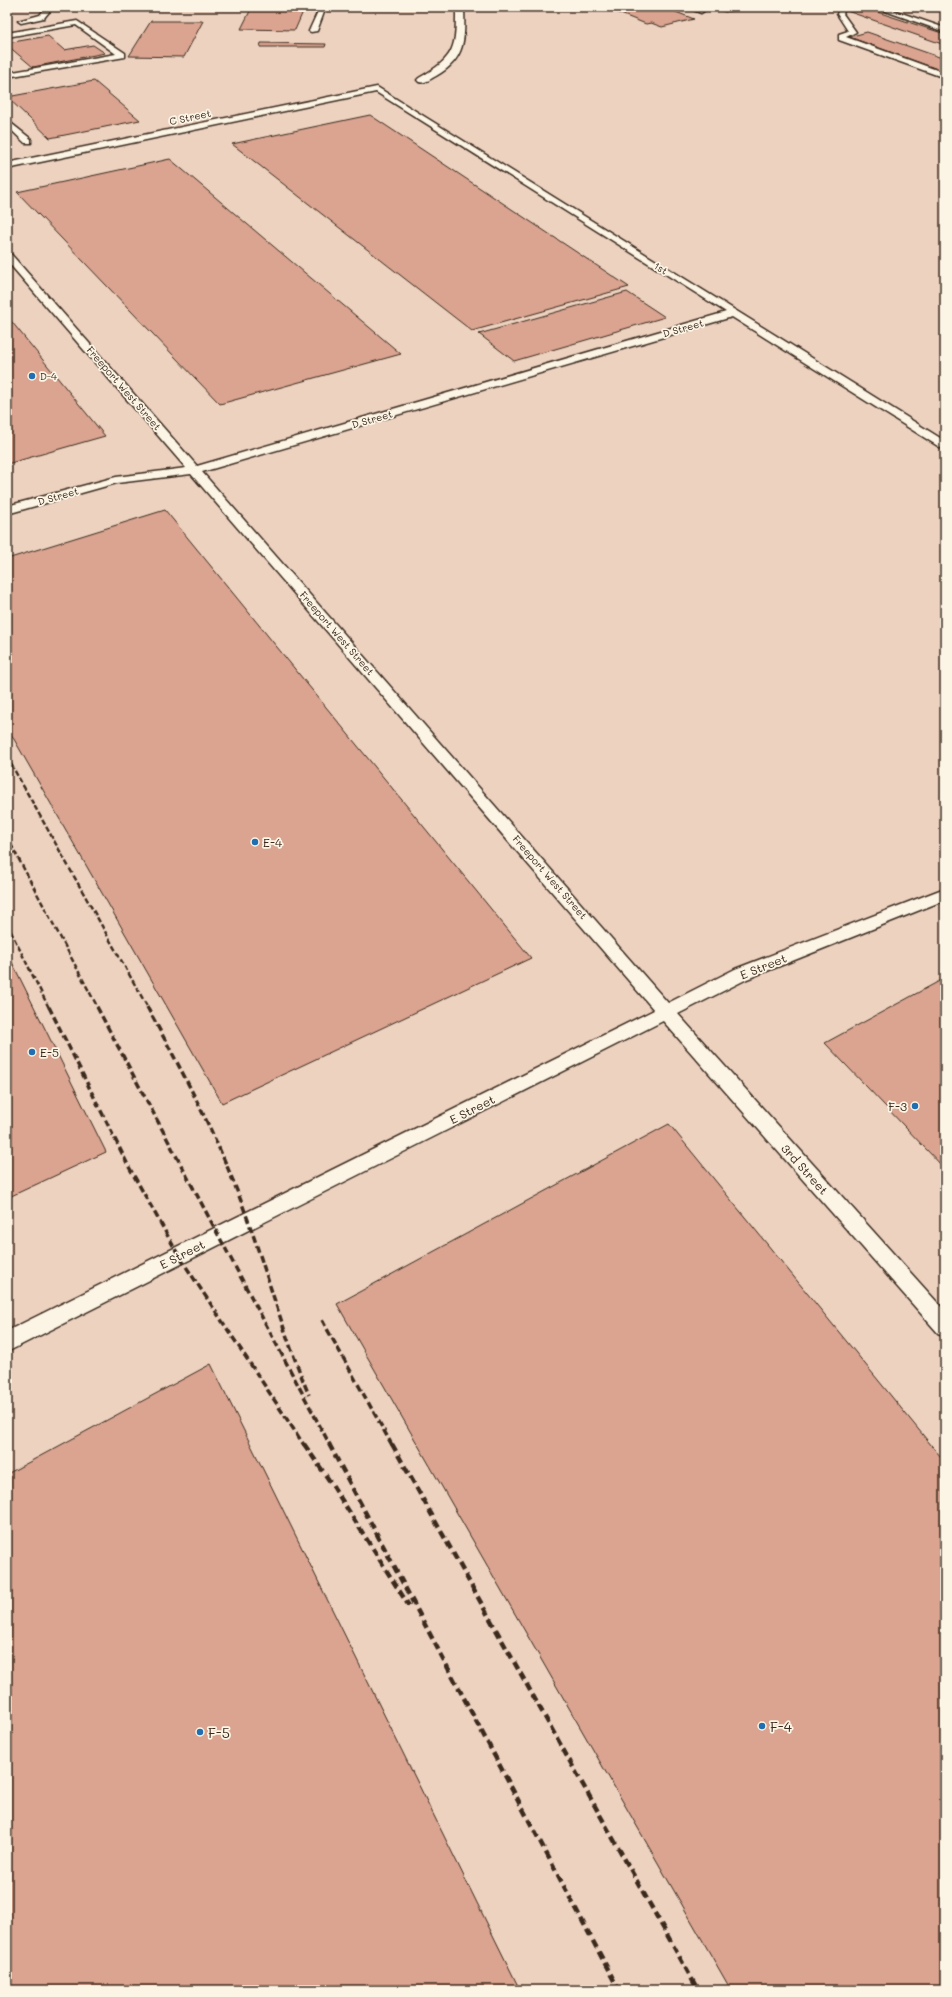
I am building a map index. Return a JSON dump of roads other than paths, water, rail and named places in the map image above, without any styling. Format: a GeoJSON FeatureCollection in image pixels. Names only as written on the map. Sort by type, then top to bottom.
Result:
{"type":"FeatureCollection","features":[{"type":"Feature","properties":{"kind":"street"},"geometry":{"type":"LineString","coordinates":[[422,80],[439,71],[452,60],[461,43],[460,7]]}},
{"type":"Feature","properties":{"kind":"lane"},"geometry":{"type":"LineString","coordinates":[[14,22],[42,17],[50,7]]}},
{"type":"Feature","properties":{"kind":"lane"},"geometry":{"type":"LineString","coordinates":[[312,31],[323,7]]}},
{"type":"Feature","properties":{"kind":"lane"},"geometry":{"type":"LineString","coordinates":[[689,7],[701,11]]}},
{"type":"Feature","properties":{"kind":"lane"},"geometry":{"type":"LineString","coordinates":[[847,7],[841,10],[840,14],[852,32],[842,36],[842,38],[945,76]]}},
{"type":"Feature","properties":{"kind":"lane"},"geometry":{"type":"LineString","coordinates":[[877,7],[945,30]]}},
{"type":"Feature","properties":{"kind":"lane"},"geometry":{"type":"LineString","coordinates":[[7,35],[77,23],[122,55],[7,75]]}},
{"type":"Feature","properties":{"kind":"lane","name":"C Street"},"geometry":{"type":"LineString","coordinates":[[7,166],[377,89]]}},
{"type":"Feature","properties":{"kind":"lane","name":"1st"},"geometry":{"type":"LineString","coordinates":[[377,89],[945,446]]}},
{"type":"Feature","properties":{"kind":"lane"},"geometry":{"type":"LineString","coordinates":[[7,122],[28,141]]}},
{"type":"Feature","properties":{"kind":"lane","name":"Freeport West Street"},"geometry":{"type":"LineString","coordinates":[[7,255],[196,470],[666,1012]]}},
{"type":"Feature","properties":{"kind":"lane","name":"D Street"},"geometry":{"type":"LineString","coordinates":[[7,510],[116,480],[196,470],[734,313]]}},
{"type":"Feature","properties":{"kind":"lane","name":"E Street"},"geometry":{"type":"LineString","coordinates":[[7,1342],[741,974],[945,894]]}},
{"type":"Feature","properties":{"kind":"lane","name":"3rd Street"},"geometry":{"type":"LineString","coordinates":[[666,1012],[945,1326]]}},
{"type":"Feature","properties":{"kind":"railway"},"geometry":{"type":"LineString","coordinates":[[7,757],[148,1008]]}},
{"type":"Feature","properties":{"kind":"railway"},"geometry":{"type":"LineString","coordinates":[[7,837],[98,1008]]}},
{"type":"Feature","properties":{"kind":"railway"},"geometry":{"type":"LineString","coordinates":[[7,924],[49,1008]]}},
{"type":"Feature","properties":{"kind":"railway"},"geometry":{"type":"LineString","coordinates":[[49,1007],[129,1167],[179,1256],[304,1445]]}},
{"type":"Feature","properties":{"kind":"railway"},"geometry":{"type":"LineString","coordinates":[[97,1007],[330,1445]]}},
{"type":"Feature","properties":{"kind":"railway"},"geometry":{"type":"LineString","coordinates":[[147,1007],[197,1102],[231,1176],[250,1225],[290,1347],[309,1395]]}},
{"type":"Feature","properties":{"kind":"railway"},"geometry":{"type":"LineString","coordinates":[[322,1320],[392,1445]]}},
{"type":"Feature","properties":{"kind":"railway"},"geometry":{"type":"LineString","coordinates":[[304,1444],[331,1483],[409,1606]]}},
{"type":"Feature","properties":{"kind":"railway"},"geometry":{"type":"LineString","coordinates":[[329,1444],[619,1990]]}},
{"type":"Feature","properties":{"kind":"railway"},"geometry":{"type":"LineString","coordinates":[[392,1444],[698,1990]]}},
{"type":"Feature","properties":{"kind":"place","name":"D-4"},"geometry":{"type":"Point","coordinates":[32,376]}},
{"type":"Feature","properties":{"kind":"place","name":"E-4"},"geometry":{"type":"Point","coordinates":[255,842]}},
{"type":"Feature","properties":{"kind":"place","name":"E-5"},"geometry":{"type":"Point","coordinates":[32,1052]}},
{"type":"Feature","properties":{"kind":"place","name":"F-3"},"geometry":{"type":"Point","coordinates":[915,1106]}},
{"type":"Feature","properties":{"kind":"place","name":"F-4"},"geometry":{"type":"Point","coordinates":[762,1726]}},
{"type":"Feature","properties":{"kind":"place","name":"F-5"},"geometry":{"type":"Point","coordinates":[200,1732]}}]}
